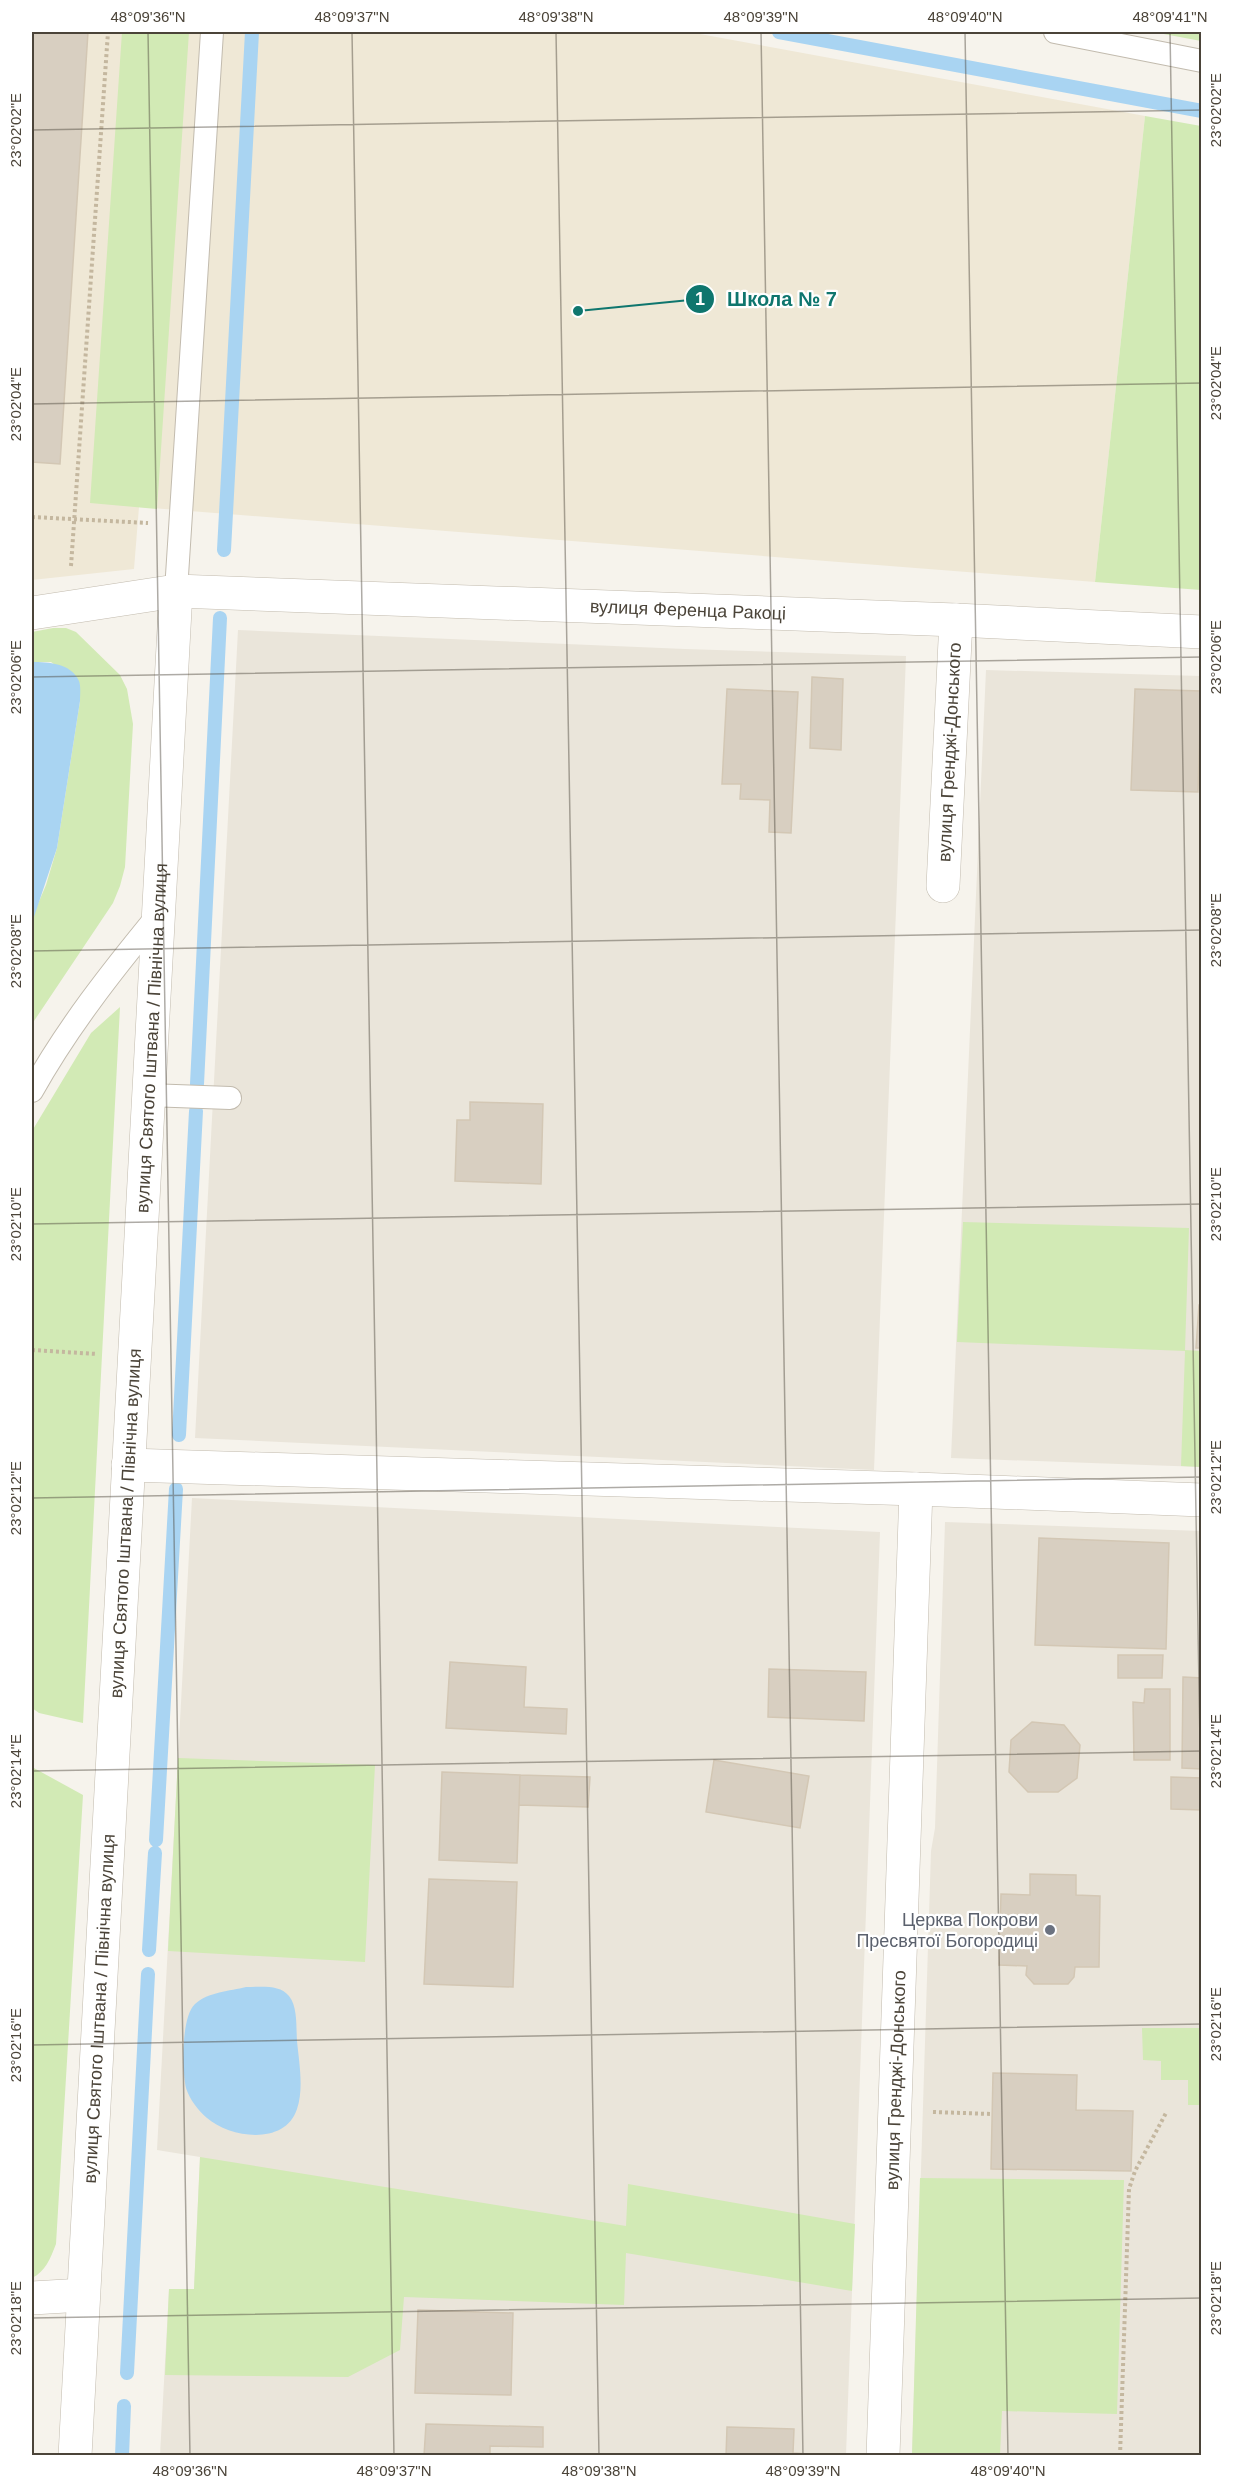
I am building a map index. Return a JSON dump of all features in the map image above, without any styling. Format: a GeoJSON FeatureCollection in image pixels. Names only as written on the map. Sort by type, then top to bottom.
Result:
{"type":"FeatureCollection","features":[{"type":"Feature","properties":{"kind":"street","name":"вулиця Ференца Ракоці"},"geometry":{"type":"LineString","coordinates":[[32,613],[176,591],[956,620],[1202,632]]}},
{"type":"Feature","properties":{"kind":"street","name":"вулиця Святого Іштвана / Північна вулиця"},"geometry":{"type":"LineString","coordinates":[[75,2456],[176,591]]}},
{"type":"Feature","properties":{"kind":"street","name":"вулиця Гренджі-Донського"},"geometry":{"type":"LineString","coordinates":[[943,886],[956,620]]}},
{"type":"Feature","properties":{"kind":"street"},"geometry":{"type":"LineString","coordinates":[[128,1465],[1202,1500]]}},
{"type":"Feature","properties":{"kind":"street","name":"вулиця Гренджі-Донського"},"geometry":{"type":"LineString","coordinates":[[883,2456],[915,1489]]}},
{"type":"Feature","properties":{"kind":"street"},"geometry":{"type":"LineString","coordinates":[[32,2298],[83,2295]]}},
{"type":"Feature","properties":{"kind":"lane"},"geometry":{"type":"LineString","coordinates":[[176,591],[212,32]]}},
{"type":"Feature","properties":{"kind":"lane"},"geometry":{"type":"LineString","coordinates":[[1055,32],[1202,61]]}},
{"type":"Feature","properties":{"kind":"lane"},"geometry":{"type":"LineString","coordinates":[[32,1091],[81,1012],[158,915]]}},
{"type":"Feature","properties":{"kind":"lane"},"geometry":{"type":"LineString","coordinates":[[148,1095],[230,1098]]}},
{"type":"Feature","properties":{"kind":"path"},"geometry":{"type":"LineString","coordinates":[[69,608],[108,32]]}},
{"type":"Feature","properties":{"kind":"path"},"geometry":{"type":"LineString","coordinates":[[32,517],[180,524]]}},
{"type":"Feature","properties":{"kind":"path"},"geometry":{"type":"LineString","coordinates":[[32,1350],[134,1357]]}},
{"type":"Feature","properties":{"kind":"path"},"geometry":{"type":"LineString","coordinates":[[923,2112],[992,2114]]}},
{"type":"Feature","properties":{"kind":"path"},"geometry":{"type":"LineString","coordinates":[[1120,2456],[1129,2189],[1135,2171],[1166,2113]]}},
{"type":"Feature","properties":{"kind":"shaded area"},"geometry":{"type":"Polygon","coordinates":[[[32,32],[689,32],[1145,116],[1095,582],[139,507],[134,569],[32,580],[32,32]]]}},
{"type":"Feature","properties":{"kind":"shaded area"},"geometry":{"type":"Polygon","coordinates":[[[238,630],[906,656],[874,1470],[195,1438],[238,630]]]}},
{"type":"Feature","properties":{"kind":"shaded area"},"geometry":{"type":"Polygon","coordinates":[[[986,670],[1201,676],[1201,1467],[951,1458],[986,670]]]}},
{"type":"Feature","properties":{"kind":"shaded area"},"geometry":{"type":"Polygon","coordinates":[[[192,1498],[880,1532],[846,2455],[160,2455],[169,2289],[194,2289],[200,2157],[157,2150],[192,1498]]]}},
{"type":"Feature","properties":{"kind":"shaded area"},"geometry":{"type":"Polygon","coordinates":[[[945,1522],[1201,1531],[1201,2455],[912,2456],[931,1851],[935,1828],[945,1522]]]}},
{"type":"Feature","properties":{"kind":"green space"},"geometry":{"type":"Polygon","coordinates":[[[122,32],[189,32],[157,509],[90,503],[122,32]]]}},
{"type":"Feature","properties":{"kind":"green space"},"geometry":{"type":"Polygon","coordinates":[[[1153,32],[1201,32],[1201,41],[1153,32]]]}},
{"type":"Feature","properties":{"kind":"green space"},"geometry":{"type":"Polygon","coordinates":[[[1145,116],[1201,126],[1201,590],[1095,582],[1145,116]]]}},
{"type":"Feature","properties":{"kind":"green space"},"geometry":{"type":"Polygon","coordinates":[[[66,628],[76,632],[120,675],[127,689],[133,724],[125,867],[120,886],[113,903],[32,1024],[32,918],[46,885],[57,848],[80,701],[79,682],[51,662],[32,662],[32,632],[66,628]]]}},
{"type":"Feature","properties":{"kind":"green space"},"geometry":{"type":"Polygon","coordinates":[[[120,1007],[83,1723],[39,1713],[32,1708],[32,1131],[91,1033],[120,1007]]]}},
{"type":"Feature","properties":{"kind":"green space"},"geometry":{"type":"Polygon","coordinates":[[[963,1222],[1189,1228],[1185,1350],[1201,1351],[1201,1467],[1181,1466],[1185,1351],[957,1342],[963,1222]]]}},
{"type":"Feature","properties":{"kind":"green space"},"geometry":{"type":"Polygon","coordinates":[[[178,1758],[375,1765],[365,1962],[168,1951],[178,1758]]]}},
{"type":"Feature","properties":{"kind":"green space"},"geometry":{"type":"Polygon","coordinates":[[[32,1767],[83,1795],[56,2244],[44,2268],[32,2278],[32,1767]]]}},
{"type":"Feature","properties":{"kind":"green space"},"geometry":{"type":"Polygon","coordinates":[[[1142,2028],[1201,2028],[1201,2105],[1188,2105],[1188,2080],[1161,2080],[1161,2061],[1143,2060],[1142,2028]]]}},
{"type":"Feature","properties":{"kind":"green space"},"geometry":{"type":"Polygon","coordinates":[[[200,2157],[626,2226],[628,2184],[855,2224],[852,2291],[626,2253],[624,2305],[404,2297],[400,2350],[348,2377],[165,2375],[169,2289],[194,2289],[200,2157]]]}},
{"type":"Feature","properties":{"kind":"green space"},"geometry":{"type":"Polygon","coordinates":[[[920,2178],[1124,2180],[1117,2414],[1002,2411],[1000,2455],[912,2455],[920,2178]]]}},
{"type":"Feature","properties":{"kind":"water"},"geometry":{"type":"Polygon","coordinates":[[[32,662],[52,663],[71,670],[79,681],[80,701],[57,848],[32,923],[32,662]]]}},
{"type":"Feature","properties":{"kind":"water"},"geometry":{"type":"Polygon","coordinates":[[[246,1987],[269,1987],[285,1992],[289,1996],[295,2012],[300,2075],[299,2101],[291,2121],[281,2129],[256,2135],[229,2130],[217,2125],[200,2112],[186,2088],[183,2057],[187,2020],[195,2004],[219,1992],[246,1987]]]}},
{"type":"Feature","properties":{"kind":"building"},"geometry":{"type":"Polygon","coordinates":[[[32,32],[88,32],[60,464],[32,462],[32,32]]]}},
{"type":"Feature","properties":{"kind":"building"},"geometry":{"type":"Polygon","coordinates":[[[812,677],[843,679],[841,750],[810,748],[812,677]]]}},
{"type":"Feature","properties":{"kind":"building"},"geometry":{"type":"Polygon","coordinates":[[[727,689],[798,692],[791,833],[769,832],[770,800],[740,799],[741,784],[722,784],[727,689]]]}},
{"type":"Feature","properties":{"kind":"building"},"geometry":{"type":"Polygon","coordinates":[[[1135,689],[1201,691],[1198,792],[1131,790],[1135,689]]]}},
{"type":"Feature","properties":{"kind":"building"},"geometry":{"type":"Polygon","coordinates":[[[470,1102],[543,1104],[541,1184],[455,1181],[457,1120],[470,1120],[470,1102]]]}},
{"type":"Feature","properties":{"kind":"building"},"geometry":{"type":"Polygon","coordinates":[[[1199,1305],[1202,1305],[1202,1348],[1196,1348],[1199,1305]]]}},
{"type":"Feature","properties":{"kind":"building"},"geometry":{"type":"Polygon","coordinates":[[[1039,1538],[1169,1543],[1166,1649],[1035,1645],[1039,1538]]]}},
{"type":"Feature","properties":{"kind":"building"},"geometry":{"type":"Polygon","coordinates":[[[1118,1655],[1163,1655],[1162,1678],[1118,1678],[1118,1655]]]}},
{"type":"Feature","properties":{"kind":"building"},"geometry":{"type":"Polygon","coordinates":[[[450,1662],[526,1667],[524,1707],[567,1709],[566,1734],[446,1728],[450,1662]]]}},
{"type":"Feature","properties":{"kind":"building"},"geometry":{"type":"Polygon","coordinates":[[[769,1669],[866,1672],[864,1721],[768,1717],[769,1669]]]}},
{"type":"Feature","properties":{"kind":"building"},"geometry":{"type":"Polygon","coordinates":[[[1183,1677],[1202,1678],[1202,1769],[1182,1768],[1183,1677]]]}},
{"type":"Feature","properties":{"kind":"building"},"geometry":{"type":"Polygon","coordinates":[[[1145,1689],[1170,1689],[1170,1760],[1134,1760],[1133,1702],[1144,1703],[1145,1689]]]}},
{"type":"Feature","properties":{"kind":"building"},"geometry":{"type":"Polygon","coordinates":[[[1032,1722],[1064,1725],[1080,1745],[1077,1778],[1058,1792],[1028,1792],[1009,1772],[1011,1740],[1032,1722]]]}},
{"type":"Feature","properties":{"kind":"building"},"geometry":{"type":"Polygon","coordinates":[[[714,1760],[809,1776],[800,1828],[706,1812],[714,1760]]]}},
{"type":"Feature","properties":{"kind":"building"},"geometry":{"type":"Polygon","coordinates":[[[442,1772],[520,1775],[517,1863],[439,1860],[442,1772]]]}},
{"type":"Feature","properties":{"kind":"building"},"geometry":{"type":"Polygon","coordinates":[[[520,1775],[590,1777],[588,1807],[519,1805],[520,1775]]]}},
{"type":"Feature","properties":{"kind":"building"},"geometry":{"type":"Polygon","coordinates":[[[1171,1777],[1202,1778],[1202,1810],[1171,1809],[1171,1777]]]}},
{"type":"Feature","properties":{"kind":"building","name":"Церква Покрови Пресвятої Богородиці"},"geometry":{"type":"Polygon","coordinates":[[[1030,1874],[1076,1875],[1076,1895],[1100,1896],[1099,1967],[1075,1967],[1074,1977],[1068,1984],[1034,1984],[1026,1975],[1027,1966],[999,1965],[1001,1894],[1030,1895],[1030,1874]]]}},
{"type":"Feature","properties":{"kind":"building"},"geometry":{"type":"Polygon","coordinates":[[[429,1879],[517,1882],[513,1987],[424,1984],[429,1879]]]}},
{"type":"Feature","properties":{"kind":"building"},"geometry":{"type":"Polygon","coordinates":[[[993,2073],[1077,2075],[1076,2110],[1133,2111],[1131,2171],[991,2169],[993,2073]]]}},
{"type":"Feature","properties":{"kind":"building"},"geometry":{"type":"Polygon","coordinates":[[[418,2310],[513,2313],[511,2395],[415,2393],[418,2310]]]}},
{"type":"Feature","properties":{"kind":"building"},"geometry":{"type":"Polygon","coordinates":[[[426,2424],[543,2427],[543,2447],[490,2446],[490,2456],[424,2456],[426,2424]]]}},
{"type":"Feature","properties":{"kind":"building"},"geometry":{"type":"Polygon","coordinates":[[[727,2427],[794,2429],[793,2453],[837,2456],[726,2456],[727,2427]]]}},
{"type":"Feature","properties":{"kind":"waterway"},"geometry":{"type":"LineString","coordinates":[[224,550],[252,32]]}},
{"type":"Feature","properties":{"kind":"waterway"},"geometry":{"type":"LineString","coordinates":[[779,32],[1202,111]]}},
{"type":"Feature","properties":{"kind":"waterway"},"geometry":{"type":"LineString","coordinates":[[197,1084],[220,618]]}},
{"type":"Feature","properties":{"kind":"waterway"},"geometry":{"type":"LineString","coordinates":[[179,1435],[196,1111]]}},
{"type":"Feature","properties":{"kind":"waterway"},"geometry":{"type":"LineString","coordinates":[[156,1840],[176,1489]]}},
{"type":"Feature","properties":{"kind":"waterway"},"geometry":{"type":"LineString","coordinates":[[149,1950],[155,1853]]}},
{"type":"Feature","properties":{"kind":"waterway"},"geometry":{"type":"LineString","coordinates":[[127,2373],[148,1974]]}},
{"type":"Feature","properties":{"kind":"waterway"},"geometry":{"type":"LineString","coordinates":[[122,2456],[124,2406]]}},
{"type":"Feature","properties":{"kind":"place","name":"Школа № 7"},"geometry":{"type":"Point","coordinates":[578,311]}},
{"type":"Feature","properties":{"kind":"place","name":"Церква Покрови Пресвятої Богородиці"},"geometry":{"type":"Point","coordinates":[1050,1930]}}]}
